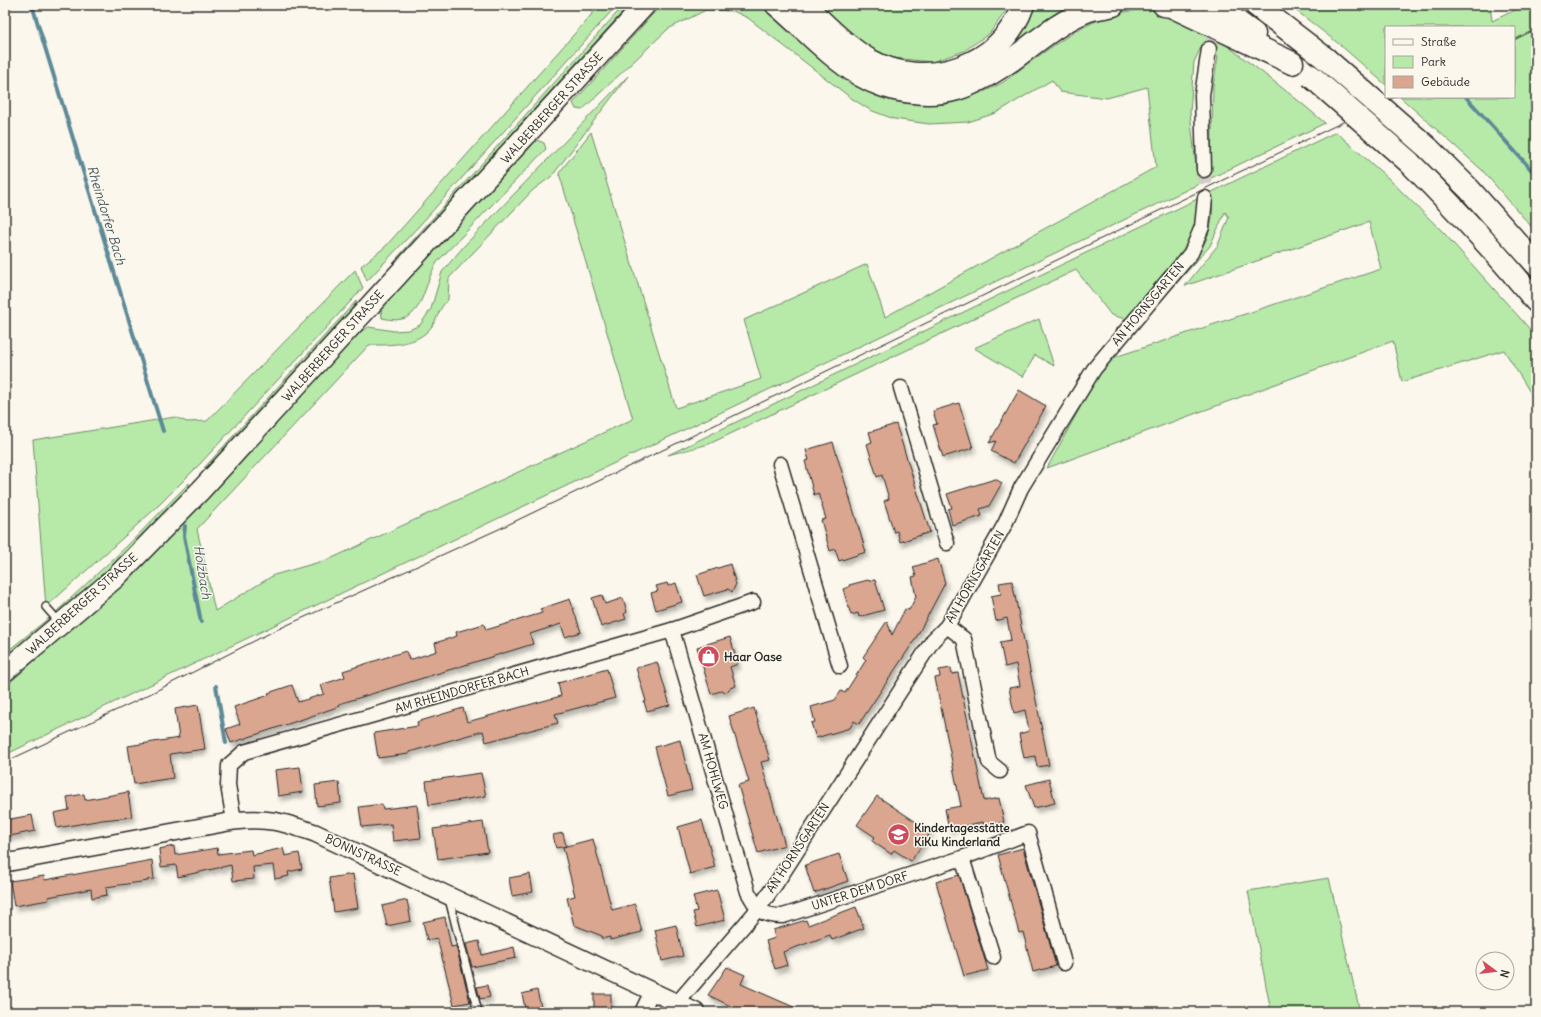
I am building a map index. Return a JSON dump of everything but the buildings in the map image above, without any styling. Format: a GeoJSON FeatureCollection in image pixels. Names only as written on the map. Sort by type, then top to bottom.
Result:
{"type":"FeatureCollection","features":[{"type":"Feature","properties":{"kind":"highway"},"geometry":{"type":"LineString","coordinates":[[777,5],[841,62],[861,76],[883,86],[908,91],[932,93],[957,90],[978,81],[1062,25],[1089,11],[1113,5]]}},
{"type":"Feature","properties":{"kind":"highway"},"geometry":{"type":"LineString","coordinates":[[804,5],[852,48],[869,60],[887,68],[910,73],[934,74],[952,71],[973,63],[990,52],[1006,34],[1020,14],[1023,5]]}},
{"type":"Feature","properties":{"kind":"highway"},"geometry":{"type":"LineString","coordinates":[[1164,5],[1171,6],[1292,63]]}},
{"type":"Feature","properties":{"kind":"highway"},"geometry":{"type":"LineString","coordinates":[[1214,5],[1311,76],[1409,162],[1451,204],[1504,261],[1536,301]]}},
{"type":"Feature","properties":{"kind":"highway"},"geometry":{"type":"LineString","coordinates":[[1256,5],[1326,59],[1428,148],[1469,189],[1536,264]]}},
{"type":"Feature","properties":{"kind":"main road","name":"WALBERBERGER STRASSE"},"geometry":{"type":"LineString","coordinates":[[5,671],[115,578],[202,490],[645,5]]}},
{"type":"Feature","properties":{"kind":"street"},"geometry":{"type":"LineString","coordinates":[[1204,170],[1202,95],[1209,49]]}},
{"type":"Feature","properties":{"kind":"street","name":"AN HORNSGARTEN"},"geometry":{"type":"LineString","coordinates":[[678,1002],[758,910],[933,640],[947,626],[1004,524],[1021,488],[1094,369],[1191,253],[1202,226],[1205,198]]}},
{"type":"Feature","properties":{"kind":"street"},"geometry":{"type":"LineString","coordinates":[[902,388],[947,543]]}},
{"type":"Feature","properties":{"kind":"street"},"geometry":{"type":"LineString","coordinates":[[780,464],[840,666]]}},
{"type":"Feature","properties":{"kind":"street","name":"AM RHEINDORFER BACH"},"geometry":{"type":"LineString","coordinates":[[234,821],[228,785],[229,765],[244,752],[672,630],[753,602]]}},
{"type":"Feature","properties":{"kind":"street"},"geometry":{"type":"LineString","coordinates":[[947,626],[964,639],[989,762],[1000,771]]}},
{"type":"Feature","properties":{"kind":"street","name":"AM HOHLWEG"},"geometry":{"type":"LineString","coordinates":[[672,630],[748,892],[758,910]]}},
{"type":"Feature","properties":{"kind":"street","name":"BONNSTRASSE"},"geometry":{"type":"LineString","coordinates":[[5,862],[234,821],[254,818],[280,820],[314,833],[678,1002],[696,1012]]}},
{"type":"Feature","properties":{"kind":"street","name":"UNTER DEM DORF"},"geometry":{"type":"LineString","coordinates":[[758,910],[768,916],[783,916],[962,858],[1028,833],[1064,963]]}},
{"type":"Feature","properties":{"kind":"street"},"geometry":{"type":"LineString","coordinates":[[962,858],[993,957]]}},
{"type":"Feature","properties":{"kind":"street"},"geometry":{"type":"LineString","coordinates":[[642,1012],[652,990]]}},
{"type":"Feature","properties":{"kind":"lane"},"geometry":{"type":"LineString","coordinates":[[46,607],[62,624]]}},
{"type":"Feature","properties":{"kind":"lane"},"geometry":{"type":"LineString","coordinates":[[448,895],[478,1012]]}},
{"type":"Feature","properties":{"kind":"green space"},"geometry":{"type":"Polygon","coordinates":[[[600,5],[617,5],[418,227],[367,281],[361,266],[385,247],[600,5]]]}},
{"type":"Feature","properties":{"kind":"green space"},"geometry":{"type":"Polygon","coordinates":[[[624,5],[629,5],[518,127],[405,255],[398,259],[397,258],[624,5]]]}},
{"type":"Feature","properties":{"kind":"green space"},"geometry":{"type":"Polygon","coordinates":[[[661,5],[767,5],[770,11],[811,51],[842,77],[875,96],[892,101],[918,104],[946,102],[985,91],[1004,82],[1058,43],[1092,23],[1109,16],[1128,11],[1147,10],[1167,12],[1193,19],[1325,123],[5,755],[5,687],[130,575],[356,334],[369,327],[394,331],[409,330],[420,325],[431,309],[442,272],[464,246],[628,76],[552,176],[533,190],[449,278],[448,300],[442,306],[432,326],[426,333],[411,341],[403,343],[369,345],[197,529],[215,611],[274,575],[330,559],[633,419],[559,173],[591,132],[676,408],[761,379],[744,320],[867,264],[885,317],[1156,167],[1147,87],[1107,98],[1060,92],[1052,80],[996,113],[968,122],[929,124],[894,119],[870,110],[851,98],[748,18],[733,11],[706,10],[668,29],[582,110],[576,109],[573,103],[661,5]],[[1202,45],[1194,62],[1190,112],[1197,176],[1211,170],[1213,86],[1218,56],[1202,45]]]}},
{"type":"Feature","properties":{"kind":"green space"},"geometry":{"type":"Polygon","coordinates":[[[820,5],[1010,5],[990,33],[964,51],[932,62],[893,58],[863,44],[820,5]]]}},
{"type":"Feature","properties":{"kind":"green space"},"geometry":{"type":"Polygon","coordinates":[[[1030,5],[1085,5],[1038,33],[935,87],[853,60],[952,76],[1030,5]]]}},
{"type":"Feature","properties":{"kind":"green space"},"geometry":{"type":"Polygon","coordinates":[[[1289,5],[1490,5],[1492,21],[1526,5],[1536,5],[1536,232],[1482,170],[1401,98],[1515,98],[1515,26],[1385,26],[1385,84],[1339,44],[1289,5]]]}},
{"type":"Feature","properties":{"kind":"green space"},"geometry":{"type":"Polygon","coordinates":[[[1336,132],[1388,178],[1444,233],[1536,336],[1536,402],[1504,350],[1402,382],[1393,341],[1047,468],[1106,360],[1381,269],[1369,222],[1185,286],[1218,245],[1229,217],[1225,212],[1210,246],[1132,333],[1142,318],[1184,273],[1203,246],[1209,232],[1212,215],[1212,197],[1202,202],[1195,239],[1129,320],[1111,315],[1076,270],[709,444],[668,455],[1336,132]]]}},
{"type":"Feature","properties":{"kind":"green space"},"geometry":{"type":"Polygon","coordinates":[[[537,140],[544,143],[546,149],[438,261],[432,271],[420,303],[414,312],[407,317],[396,320],[382,318],[381,308],[428,254],[537,140]]]}},
{"type":"Feature","properties":{"kind":"green space"},"geometry":{"type":"Polygon","coordinates":[[[355,270],[363,288],[198,466],[156,508],[46,607],[33,440],[175,417],[187,422],[207,421],[355,270]]]}},
{"type":"Feature","properties":{"kind":"green space"},"geometry":{"type":"Polygon","coordinates":[[[357,300],[346,319],[209,466],[204,468],[357,300]]]}},
{"type":"Feature","properties":{"kind":"green space"},"geometry":{"type":"Polygon","coordinates":[[[1039,319],[1054,366],[1035,355],[1023,377],[974,348],[1039,319]]]}},
{"type":"Feature","properties":{"kind":"green space"},"geometry":{"type":"Polygon","coordinates":[[[189,483],[189,489],[93,585],[59,615],[56,612],[127,546],[189,483]]]}},
{"type":"Feature","properties":{"kind":"green space"},"geometry":{"type":"Polygon","coordinates":[[[49,618],[52,621],[5,659],[5,653],[49,618]]]}},
{"type":"Feature","properties":{"kind":"green space"},"geometry":{"type":"Polygon","coordinates":[[[1329,878],[1360,1012],[1271,1012],[1248,891],[1329,878]]]}},
{"type":"Feature","properties":{"kind":"waterway","name":"Rheindorfer Bach"},"geometry":{"type":"LineString","coordinates":[[32,5],[163,431]]}},
{"type":"Feature","properties":{"kind":"waterway"},"geometry":{"type":"LineString","coordinates":[[1467,98],[1536,175]]}},
{"type":"Feature","properties":{"kind":"waterway","name":"Holzbach"},"geometry":{"type":"LineString","coordinates":[[185,526],[184,536],[201,622]]}},
{"type":"Feature","properties":{"kind":"waterway","name":"Holzbach"},"geometry":{"type":"LineString","coordinates":[[216,686],[226,743]]}},
{"type":"Feature","properties":{"kind":"tunnel"},"geometry":{"type":"LineString","coordinates":[[1209,49],[1221,20]]}},
{"type":"Feature","properties":{"kind":"tunnel"},"geometry":{"type":"LineString","coordinates":[[1204,170],[1205,198]]}},
{"type":"Feature","properties":{"kind":"tram line"},"geometry":{"type":"LineString","coordinates":[[1515,40],[1536,29]]}},
{"type":"Feature","properties":{"kind":"tram line"},"geometry":{"type":"LineString","coordinates":[[5,762],[136,701],[274,631],[499,529],[1393,98]]}},
{"type":"Feature","properties":{"kind":"place","name":"Haar Oase"},"geometry":{"type":"Point","coordinates":[709,657]}},
{"type":"Feature","properties":{"kind":"place","name":"Kindertagesstätte KiKu Kinderland"},"geometry":{"type":"Point","coordinates":[899,835]}}]}
